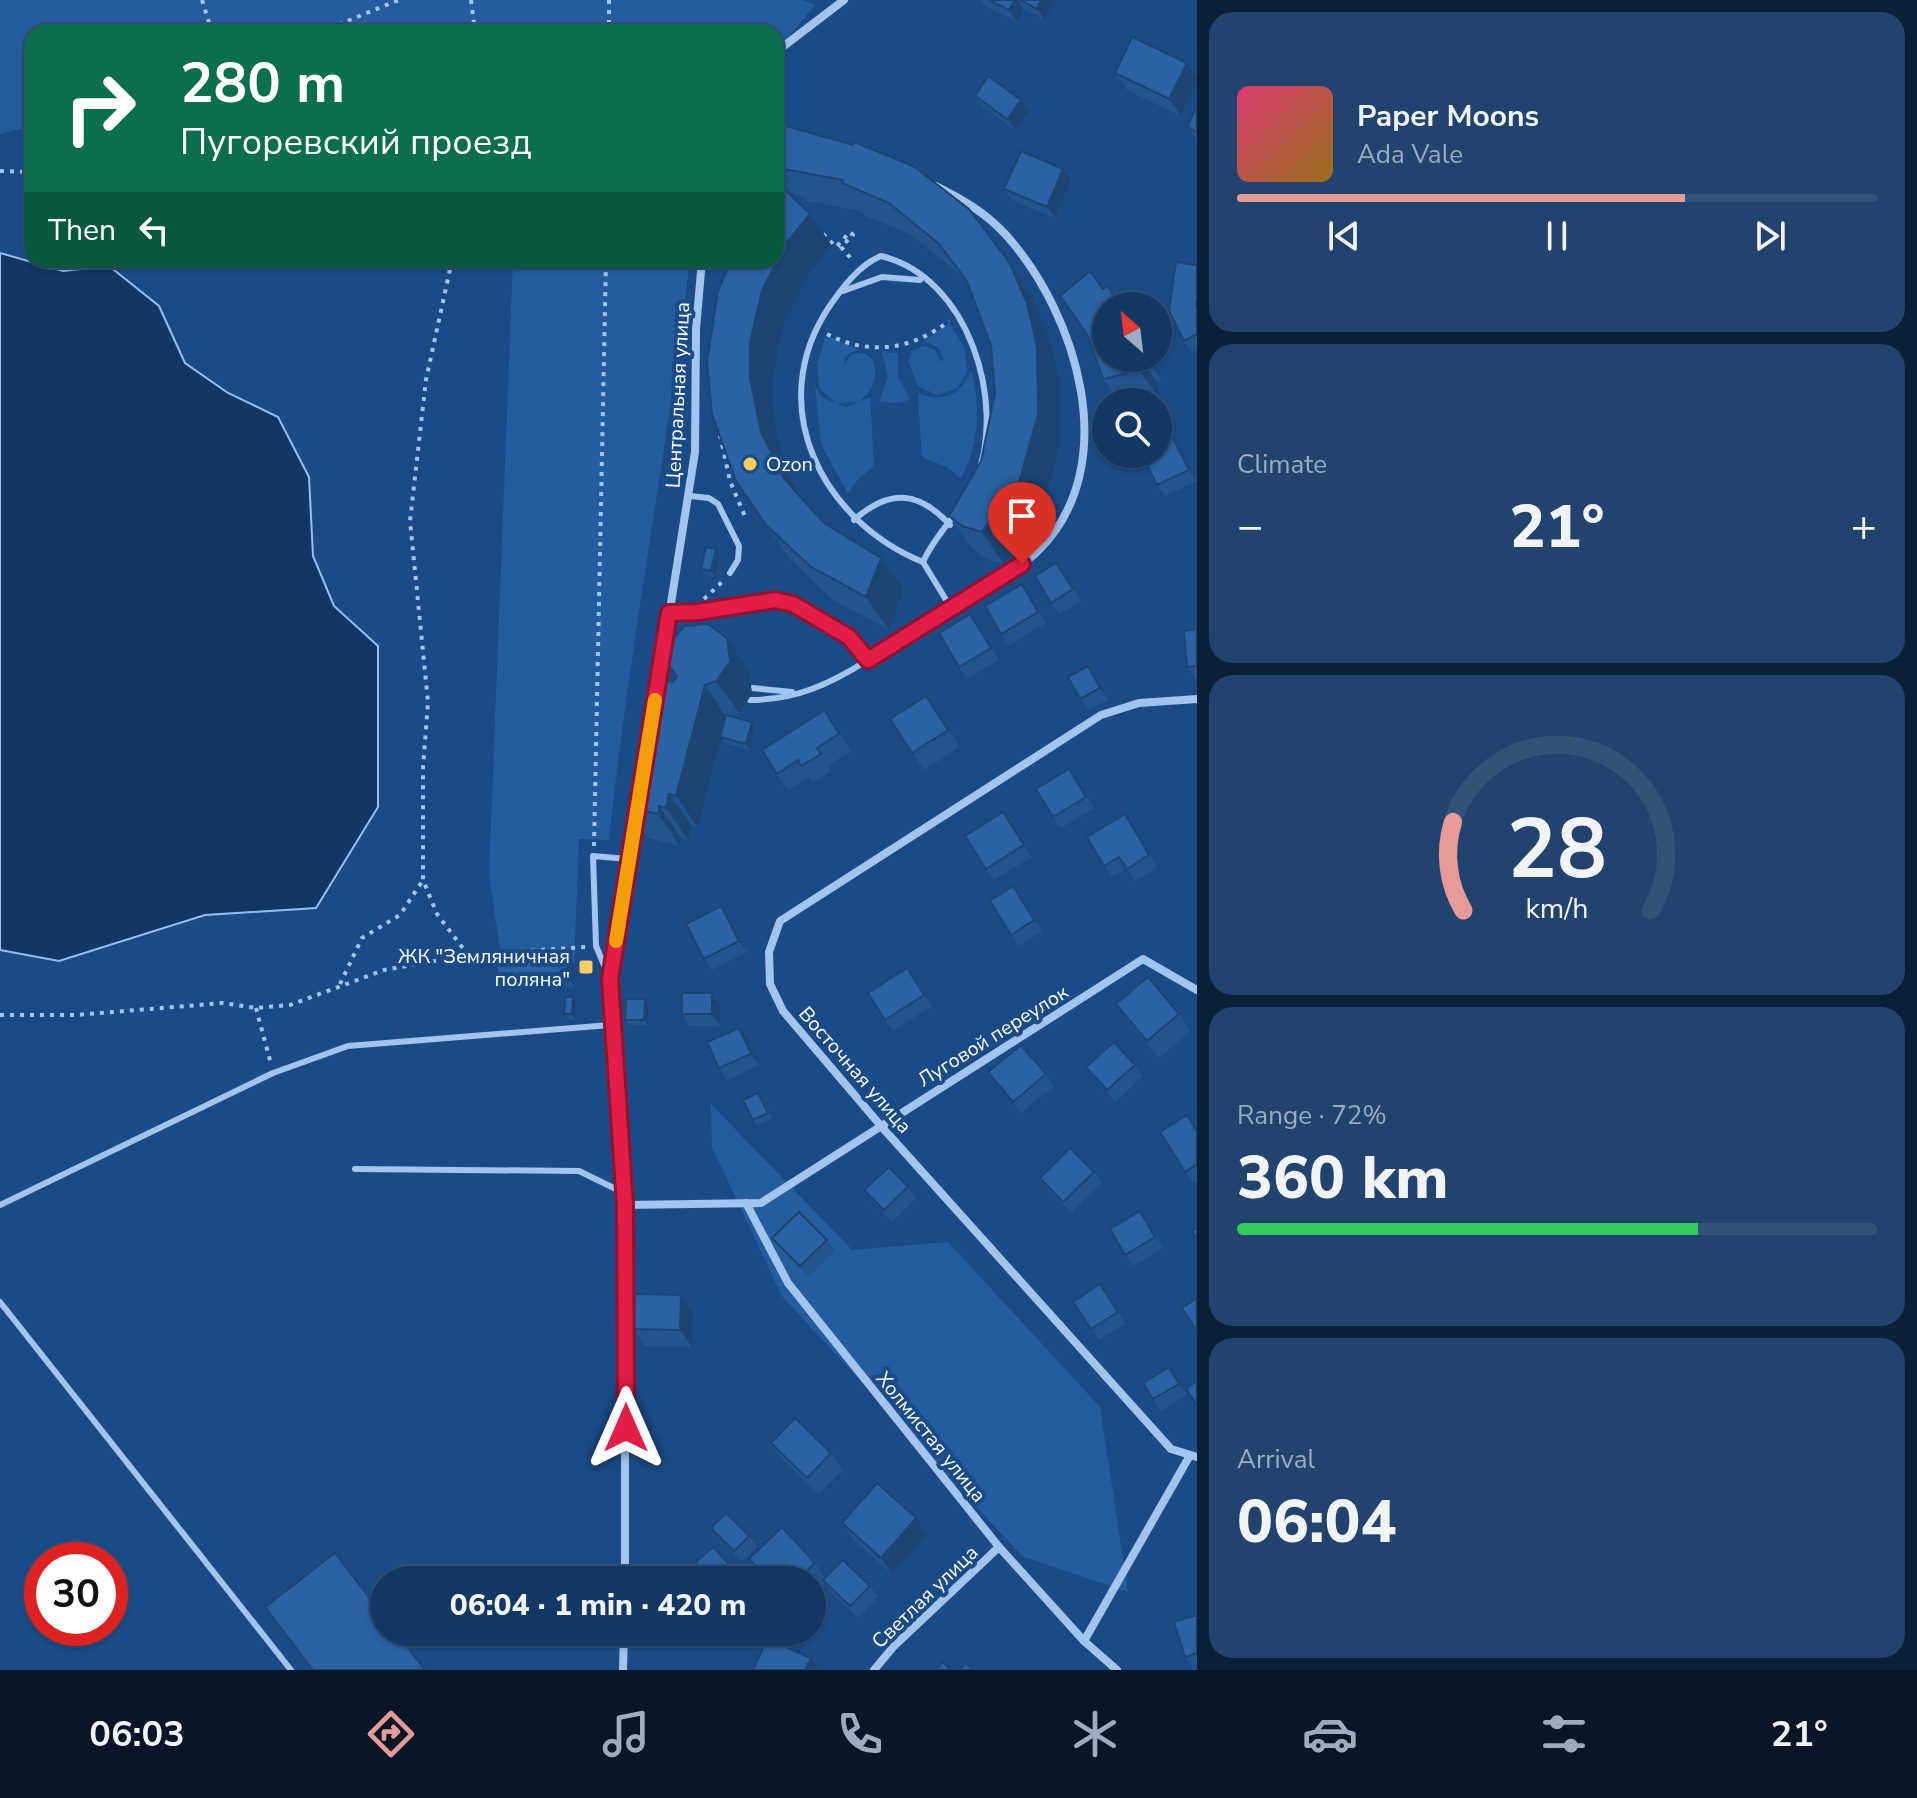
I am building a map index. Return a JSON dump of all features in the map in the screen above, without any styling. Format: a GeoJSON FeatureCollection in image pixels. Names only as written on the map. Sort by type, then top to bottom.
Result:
{"type":"FeatureCollection","features":[{"type":"Feature","properties":{"kind":"street"},"geometry":{"type":"LineString","coordinates":[[784,46],[844,0]]}},
{"type":"Feature","properties":{"kind":"street"},"geometry":{"type":"LineString","coordinates":[[669,613],[698,612],[775,600],[793,604],[849,637],[868,660],[1022,564],[1055,530],[1071,500],[1084,455],[1084,425],[1067,340],[1053,304],[1023,257],[982,212],[931,183]]}},
{"type":"Feature","properties":{"kind":"street","name":"Центральная улица"},"geometry":{"type":"LineString","coordinates":[[653,713],[695,452],[696,329],[701,268]]}},
{"type":"Feature","properties":{"kind":"street","name":"Восточная улица"},"geometry":{"type":"LineString","coordinates":[[1193,1457],[1171,1449],[881,1126],[783,1011],[770,984],[769,952],[780,921],[1101,715],[1139,703],[1197,699]]}},
{"type":"Feature","properties":{"kind":"street"},"geometry":{"type":"LineString","coordinates":[[625,1566],[625,1205],[610,1025],[610,979],[638,800]]}},
{"type":"Feature","properties":{"kind":"street","name":"Луговой переулок"},"geometry":{"type":"LineString","coordinates":[[625,1205],[761,1203],[1143,959],[1197,990]]}},
{"type":"Feature","properties":{"kind":"street","name":"Холмистая улица"},"geometry":{"type":"LineString","coordinates":[[746,1203],[788,1283],[999,1547],[1084,1641],[1117,1670]]}},
{"type":"Feature","properties":{"kind":"street"},"geometry":{"type":"LineString","coordinates":[[1084,1641],[1193,1457]]}},
{"type":"Feature","properties":{"kind":"street","name":"Светлая улица"},"geometry":{"type":"LineString","coordinates":[[874,1670],[894,1646],[999,1547]]}},
{"type":"Feature","properties":{"kind":"street"},"geometry":{"type":"LineString","coordinates":[[623,1670],[624,1646]]}},
{"type":"Feature","properties":{"kind":"lane"},"geometry":{"type":"LineString","coordinates":[[923,562],[931,545],[950,525],[976,478],[988,426],[983,372],[974,346],[956,315],[926,282],[881,256],[860,270],[839,292],[818,328],[806,367],[805,422],[821,475],[854,520],[886,545],[923,562],[951,608]]}},
{"type":"Feature","properties":{"kind":"lane"},"geometry":{"type":"LineString","coordinates":[[839,292],[882,277],[926,282]]}},
{"type":"Feature","properties":{"kind":"lane"},"geometry":{"type":"LineString","coordinates":[[690,496],[715,500],[730,527],[739,546],[738,560],[730,573]]}},
{"type":"Feature","properties":{"kind":"lane"},"geometry":{"type":"LineString","coordinates":[[854,520],[870,505],[903,498],[914,499],[934,508],[950,525]]}},
{"type":"Feature","properties":{"kind":"lane"},"geometry":{"type":"LineString","coordinates":[[750,700],[829,685],[868,660]]}},
{"type":"Feature","properties":{"kind":"lane"},"geometry":{"type":"LineString","coordinates":[[753,688],[807,691]]}},
{"type":"Feature","properties":{"kind":"lane"},"geometry":{"type":"LineString","coordinates":[[610,979],[596,946],[593,856],[628,859]]}},
{"type":"Feature","properties":{"kind":"lane"},"geometry":{"type":"LineString","coordinates":[[0,1205],[273,1073],[348,1046],[610,1025]]}},
{"type":"Feature","properties":{"kind":"lane"},"geometry":{"type":"LineString","coordinates":[[355,1169],[579,1171],[624,1193]]}},
{"type":"Feature","properties":{"kind":"lane"},"geometry":{"type":"LineString","coordinates":[[0,1302],[291,1670]]}},
{"type":"Feature","properties":{"kind":"path"},"geometry":{"type":"LineString","coordinates":[[202,0],[210,24]]}},
{"type":"Feature","properties":{"kind":"path"},"geometry":{"type":"LineString","coordinates":[[340,24],[399,0]]}},
{"type":"Feature","properties":{"kind":"path"},"geometry":{"type":"LineString","coordinates":[[471,0],[474,24]]}},
{"type":"Feature","properties":{"kind":"path"},"geometry":{"type":"LineString","coordinates":[[609,0],[609,24]]}},
{"type":"Feature","properties":{"kind":"path"},"geometry":{"type":"LineString","coordinates":[[0,171],[24,172]]}},
{"type":"Feature","properties":{"kind":"path"},"geometry":{"type":"LineString","coordinates":[[816,227],[836,247],[850,232],[853,235],[841,247],[844,250]]}},
{"type":"Feature","properties":{"kind":"path"},"geometry":{"type":"LineString","coordinates":[[450,268],[426,380],[410,521],[428,702],[423,768],[423,880],[437,914],[468,955]]}},
{"type":"Feature","properties":{"kind":"path"},"geometry":{"type":"LineString","coordinates":[[593,856],[606,268]]}},
{"type":"Feature","properties":{"kind":"path"},"geometry":{"type":"LineString","coordinates":[[818,328],[853,345],[882,348],[925,338],[956,315]]}},
{"type":"Feature","properties":{"kind":"path"},"geometry":{"type":"LineString","coordinates":[[720,431],[730,481],[746,519]]}},
{"type":"Feature","properties":{"kind":"path"},"geometry":{"type":"LineString","coordinates":[[730,481],[743,477]]}},
{"type":"Feature","properties":{"kind":"path"},"geometry":{"type":"LineString","coordinates":[[730,527],[759,513]]}},
{"type":"Feature","properties":{"kind":"path"},"geometry":{"type":"LineString","coordinates":[[339,986],[362,938],[400,915],[423,880]]}},
{"type":"Feature","properties":{"kind":"path"},"geometry":{"type":"LineString","coordinates":[[0,1015],[76,1015],[223,1003],[256,1008],[290,1005],[384,970],[468,955],[596,946]]}},
{"type":"Feature","properties":{"kind":"path"},"geometry":{"type":"LineString","coordinates":[[256,1008],[273,1073]]}},
{"type":"Feature","properties":{"kind":"shaded area"},"geometry":{"type":"Polygon","coordinates":[[[0,0],[803,0],[815,5],[784,42],[784,24],[24,24],[24,128],[0,134],[0,0]]]}},
{"type":"Feature","properties":{"kind":"shaded area"},"geometry":{"type":"Polygon","coordinates":[[[0,253],[24,260],[24,268],[63,271],[112,268],[159,306],[185,363],[228,393],[278,417],[309,477],[313,556],[334,606],[378,646],[378,807],[316,908],[205,915],[59,961],[0,950],[0,253]]]}},
{"type":"Feature","properties":{"kind":"shaded area"},"geometry":{"type":"Polygon","coordinates":[[[513,268],[689,268],[609,840],[579,839],[574,964],[503,967],[489,875],[513,268]]]}},
{"type":"Feature","properties":{"kind":"shaded area"},"geometry":{"type":"Polygon","coordinates":[[[949,323],[964,347],[967,372],[957,389],[937,395],[918,386],[908,361],[913,350],[924,346],[935,350],[940,361],[944,360],[938,347],[924,341],[949,323]]]}},
{"type":"Feature","properties":{"kind":"shaded area"},"geometry":{"type":"Polygon","coordinates":[[[826,335],[857,349],[845,357],[844,364],[852,354],[864,353],[873,360],[873,384],[868,394],[858,402],[836,403],[820,389],[817,364],[826,335]]]}},
{"type":"Feature","properties":{"kind":"shaded area"},"geometry":{"type":"Polygon","coordinates":[[[882,352],[898,353],[898,377],[910,399],[900,403],[879,402],[888,377],[882,352]]]}},
{"type":"Feature","properties":{"kind":"shaded area"},"geometry":{"type":"Polygon","coordinates":[[[971,370],[977,412],[975,439],[961,479],[949,468],[922,457],[918,393],[935,398],[950,395],[962,386],[971,370]]]}},
{"type":"Feature","properties":{"kind":"shaded area"},"geometry":{"type":"Polygon","coordinates":[[[815,387],[823,398],[846,407],[870,397],[874,466],[857,480],[848,494],[821,444],[815,387]]]}},
{"type":"Feature","properties":{"kind":"shaded area"},"geometry":{"type":"Polygon","coordinates":[[[711,1104],[852,1250],[948,1242],[1100,1407],[1128,1592],[1022,1556],[782,1296],[712,1147],[711,1104]]]}},
{"type":"Feature","properties":{"kind":"building"},"geometry":{"type":"Polygon","coordinates":[[[989,0],[1015,0],[1009,10],[989,0]]]}},
{"type":"Feature","properties":{"kind":"building"},"geometry":{"type":"Polygon","coordinates":[[[1020,0],[1041,0],[1037,9],[1020,0]]]}},
{"type":"Feature","properties":{"kind":"building"},"geometry":{"type":"Polygon","coordinates":[[[1132,37],[1187,63],[1169,99],[1115,73],[1132,37]]]}},
{"type":"Feature","properties":{"kind":"building"},"geometry":{"type":"Polygon","coordinates":[[[988,76],[1021,100],[1007,119],[975,96],[988,76]]]}},
{"type":"Feature","properties":{"kind":"building"},"geometry":{"type":"Polygon","coordinates":[[[1197,106],[1197,132],[1187,127],[1197,106]]]}},
{"type":"Feature","properties":{"kind":"building"},"geometry":{"type":"Polygon","coordinates":[[[784,125],[853,145],[854,142],[913,166],[969,209],[1009,262],[1027,303],[1037,347],[1038,414],[1020,479],[999,518],[994,515],[982,532],[962,526],[949,516],[981,461],[995,393],[991,346],[967,281],[939,244],[889,203],[842,183],[843,180],[784,169],[784,125]]]}},
{"type":"Feature","properties":{"kind":"building"},"geometry":{"type":"Polygon","coordinates":[[[1021,151],[1063,169],[1047,207],[1004,189],[1021,151]]]}},
{"type":"Feature","properties":{"kind":"building"},"geometry":{"type":"Polygon","coordinates":[[[784,189],[810,214],[784,248],[784,189]]]}},
{"type":"Feature","properties":{"kind":"building"},"geometry":{"type":"Polygon","coordinates":[[[1176,262],[1197,265],[1197,334],[1184,341],[1172,317],[1176,262]]]}},
{"type":"Feature","properties":{"kind":"building"},"geometry":{"type":"Polygon","coordinates":[[[728,268],[773,268],[762,290],[750,343],[750,379],[761,432],[785,480],[824,523],[881,558],[866,597],[810,566],[766,525],[736,481],[712,414],[707,361],[718,291],[728,268]]]}},
{"type":"Feature","properties":{"kind":"building"},"geometry":{"type":"Polygon","coordinates":[[[1090,271],[1103,289],[1108,286],[1111,292],[1092,292],[1092,348],[1087,334],[1060,296],[1090,271]]]}},
{"type":"Feature","properties":{"kind":"building"},"geometry":{"type":"Polygon","coordinates":[[[1101,372],[1131,372],[1103,379],[1101,372]]]}},
{"type":"Feature","properties":{"kind":"building"},"geometry":{"type":"Polygon","coordinates":[[[1172,439],[1189,470],[1157,485],[1149,468],[1172,468],[1172,439]]]}},
{"type":"Feature","properties":{"kind":"building"},"geometry":{"type":"Polygon","coordinates":[[[706,547],[716,549],[711,571],[701,569],[706,547]]]}},
{"type":"Feature","properties":{"kind":"building"},"geometry":{"type":"Polygon","coordinates":[[[1056,563],[1073,589],[1051,603],[1035,576],[1056,563]]]}},
{"type":"Feature","properties":{"kind":"building"},"geometry":{"type":"Polygon","coordinates":[[[1022,584],[1038,612],[1001,634],[985,606],[1022,584]]]}},
{"type":"Feature","properties":{"kind":"building"},"geometry":{"type":"Polygon","coordinates":[[[970,614],[991,648],[959,667],[939,633],[970,614]]]}},
{"type":"Feature","properties":{"kind":"building"},"geometry":{"type":"Polygon","coordinates":[[[708,624],[727,638],[730,662],[716,681],[705,685],[676,796],[669,794],[666,808],[659,806],[658,814],[626,806],[660,679],[672,682],[677,677],[670,667],[669,643],[685,626],[708,624]]]}},
{"type":"Feature","properties":{"kind":"building"},"geometry":{"type":"Polygon","coordinates":[[[1197,629],[1197,666],[1187,667],[1184,631],[1197,629]]]}},
{"type":"Feature","properties":{"kind":"building"},"geometry":{"type":"Polygon","coordinates":[[[1088,666],[1100,688],[1080,699],[1068,677],[1088,666]]]}},
{"type":"Feature","properties":{"kind":"building"},"geometry":{"type":"Polygon","coordinates":[[[926,696],[948,730],[912,753],[890,719],[926,696]]]}},
{"type":"Feature","properties":{"kind":"building"},"geometry":{"type":"Polygon","coordinates":[[[825,710],[839,734],[817,748],[821,754],[801,766],[798,760],[777,774],[762,750],[825,710]]]}},
{"type":"Feature","properties":{"kind":"building"},"geometry":{"type":"Polygon","coordinates":[[[726,715],[752,722],[746,744],[720,737],[726,715]]]}},
{"type":"Feature","properties":{"kind":"building"},"geometry":{"type":"Polygon","coordinates":[[[1069,769],[1086,797],[1053,817],[1036,789],[1069,769]]]}},
{"type":"Feature","properties":{"kind":"building"},"geometry":{"type":"Polygon","coordinates":[[[1003,812],[1024,845],[986,869],[965,836],[1003,812]]]}},
{"type":"Feature","properties":{"kind":"building"},"geometry":{"type":"Polygon","coordinates":[[[1125,814],[1149,855],[1127,869],[1119,857],[1104,866],[1087,837],[1125,814]]]}},
{"type":"Feature","properties":{"kind":"building"},"geometry":{"type":"Polygon","coordinates":[[[1013,886],[1034,920],[1011,935],[990,901],[1013,886]]]}},
{"type":"Feature","properties":{"kind":"building"},"geometry":{"type":"Polygon","coordinates":[[[721,906],[739,941],[704,959],[686,924],[721,906]]]}},
{"type":"Feature","properties":{"kind":"building"},"geometry":{"type":"Polygon","coordinates":[[[566,952],[567,975],[497,979],[496,955],[566,952]]]}},
{"type":"Feature","properties":{"kind":"building"},"geometry":{"type":"Polygon","coordinates":[[[907,968],[924,995],[885,1020],[868,993],[907,968]]]}},
{"type":"Feature","properties":{"kind":"building"},"geometry":{"type":"Polygon","coordinates":[[[1148,977],[1179,1014],[1147,1041],[1116,1004],[1148,977]]]}},
{"type":"Feature","properties":{"kind":"building"},"geometry":{"type":"Polygon","coordinates":[[[682,993],[712,993],[712,1014],[682,1014],[682,993]]]}},
{"type":"Feature","properties":{"kind":"building"},"geometry":{"type":"Polygon","coordinates":[[[565,997],[573,997],[572,1014],[564,1014],[565,997]]]}},
{"type":"Feature","properties":{"kind":"building"},"geometry":{"type":"Polygon","coordinates":[[[626,999],[645,999],[644,1020],[625,1020],[626,999]]]}},
{"type":"Feature","properties":{"kind":"building"},"geometry":{"type":"Polygon","coordinates":[[[739,1028],[751,1054],[719,1068],[707,1042],[739,1028]]]}},
{"type":"Feature","properties":{"kind":"building"},"geometry":{"type":"Polygon","coordinates":[[[1114,1042],[1135,1065],[1107,1090],[1086,1067],[1114,1042]]]}},
{"type":"Feature","properties":{"kind":"building"},"geometry":{"type":"Polygon","coordinates":[[[1021,1045],[1046,1074],[1013,1102],[988,1072],[1021,1045]]]}},
{"type":"Feature","properties":{"kind":"building"},"geometry":{"type":"Polygon","coordinates":[[[758,1093],[768,1113],[753,1120],[743,1100],[758,1093]]]}},
{"type":"Feature","properties":{"kind":"building"},"geometry":{"type":"Polygon","coordinates":[[[1187,1115],[1197,1132],[1197,1164],[1185,1172],[1160,1132],[1187,1115]]]}},
{"type":"Feature","properties":{"kind":"building"},"geometry":{"type":"Polygon","coordinates":[[[1070,1148],[1094,1172],[1063,1202],[1040,1178],[1070,1148]]]}},
{"type":"Feature","properties":{"kind":"building"},"geometry":{"type":"Polygon","coordinates":[[[889,1167],[908,1187],[884,1210],[864,1190],[889,1167]]]}},
{"type":"Feature","properties":{"kind":"building"},"geometry":{"type":"Polygon","coordinates":[[[1140,1211],[1155,1237],[1125,1255],[1110,1229],[1140,1211]]]}},
{"type":"Feature","properties":{"kind":"building"},"geometry":{"type":"Polygon","coordinates":[[[799,1212],[827,1240],[800,1266],[772,1238],[799,1212]]]}},
{"type":"Feature","properties":{"kind":"building"},"geometry":{"type":"Polygon","coordinates":[[[1100,1284],[1118,1312],[1091,1329],[1073,1302],[1100,1284]]]}},
{"type":"Feature","properties":{"kind":"building"},"geometry":{"type":"Polygon","coordinates":[[[635,1294],[681,1295],[680,1330],[634,1329],[635,1294]]]}},
{"type":"Feature","properties":{"kind":"building"},"geometry":{"type":"Polygon","coordinates":[[[1197,1298],[1197,1331],[1182,1308],[1197,1298]]]}},
{"type":"Feature","properties":{"kind":"building"},"geometry":{"type":"Polygon","coordinates":[[[1169,1367],[1179,1384],[1153,1399],[1143,1383],[1169,1367]]]}},
{"type":"Feature","properties":{"kind":"building"},"geometry":{"type":"Polygon","coordinates":[[[1197,1381],[1197,1406],[1186,1388],[1197,1381]]]}},
{"type":"Feature","properties":{"kind":"building"},"geometry":{"type":"Polygon","coordinates":[[[795,1418],[831,1453],[807,1478],[771,1443],[795,1418]]]}},
{"type":"Feature","properties":{"kind":"building"},"geometry":{"type":"Polygon","coordinates":[[[877,1483],[916,1518],[881,1558],[842,1523],[877,1483]]]}},
{"type":"Feature","properties":{"kind":"building"},"geometry":{"type":"Polygon","coordinates":[[[726,1513],[749,1536],[734,1551],[711,1528],[726,1513]]]}},
{"type":"Feature","properties":{"kind":"building"},"geometry":{"type":"Polygon","coordinates":[[[782,1527],[815,1563],[812,1566],[756,1566],[749,1559],[782,1527]]]}},
{"type":"Feature","properties":{"kind":"building"},"geometry":{"type":"Polygon","coordinates":[[[713,1547],[731,1566],[698,1566],[695,1563],[713,1547]]]}},
{"type":"Feature","properties":{"kind":"building"},"geometry":{"type":"Polygon","coordinates":[[[335,1553],[370,1599],[370,1646],[407,1646],[425,1670],[313,1670],[265,1607],[335,1553]]]}},
{"type":"Feature","properties":{"kind":"building"},"geometry":{"type":"Polygon","coordinates":[[[843,1560],[870,1586],[850,1606],[826,1583],[826,1577],[843,1560]]]}},
{"type":"Feature","properties":{"kind":"building"},"geometry":{"type":"Polygon","coordinates":[[[1197,1615],[1197,1653],[1185,1657],[1174,1622],[1197,1615]]]}},
{"type":"Feature","properties":{"kind":"building"},"geometry":{"type":"Polygon","coordinates":[[[764,1646],[783,1646],[811,1658],[805,1670],[753,1670],[764,1646]]]}},
{"type":"Feature","properties":{"kind":"building"},"geometry":{"type":"Polygon","coordinates":[[[943,1662],[951,1670],[936,1670],[943,1662]]]}},
{"type":"Feature","properties":{"kind":"building"},"geometry":{"type":"Polygon","coordinates":[[[966,1663],[973,1670],[959,1670],[966,1663]]]}},
{"type":"Feature","properties":{"kind":"slow traffic"},"geometry":{"type":"LineString","coordinates":[[616,941],[655,700]]}},
{"type":"Feature","properties":{"kind":"place","name":"Ozon"},"geometry":{"type":"Point","coordinates":[750,464]}},
{"type":"Feature","properties":{"kind":"place","name":"ЖК \"Земляничная поляна\""},"geometry":{"type":"Point","coordinates":[586,967]}},
{"type":"Feature","properties":{"kind":"route"},"geometry":{"type":"LineString","coordinates":[[626,1428],[625,1205],[610,1025],[610,979],[669,613],[698,612],[775,600],[793,604],[849,637],[868,660],[1022,564]]}}]}
